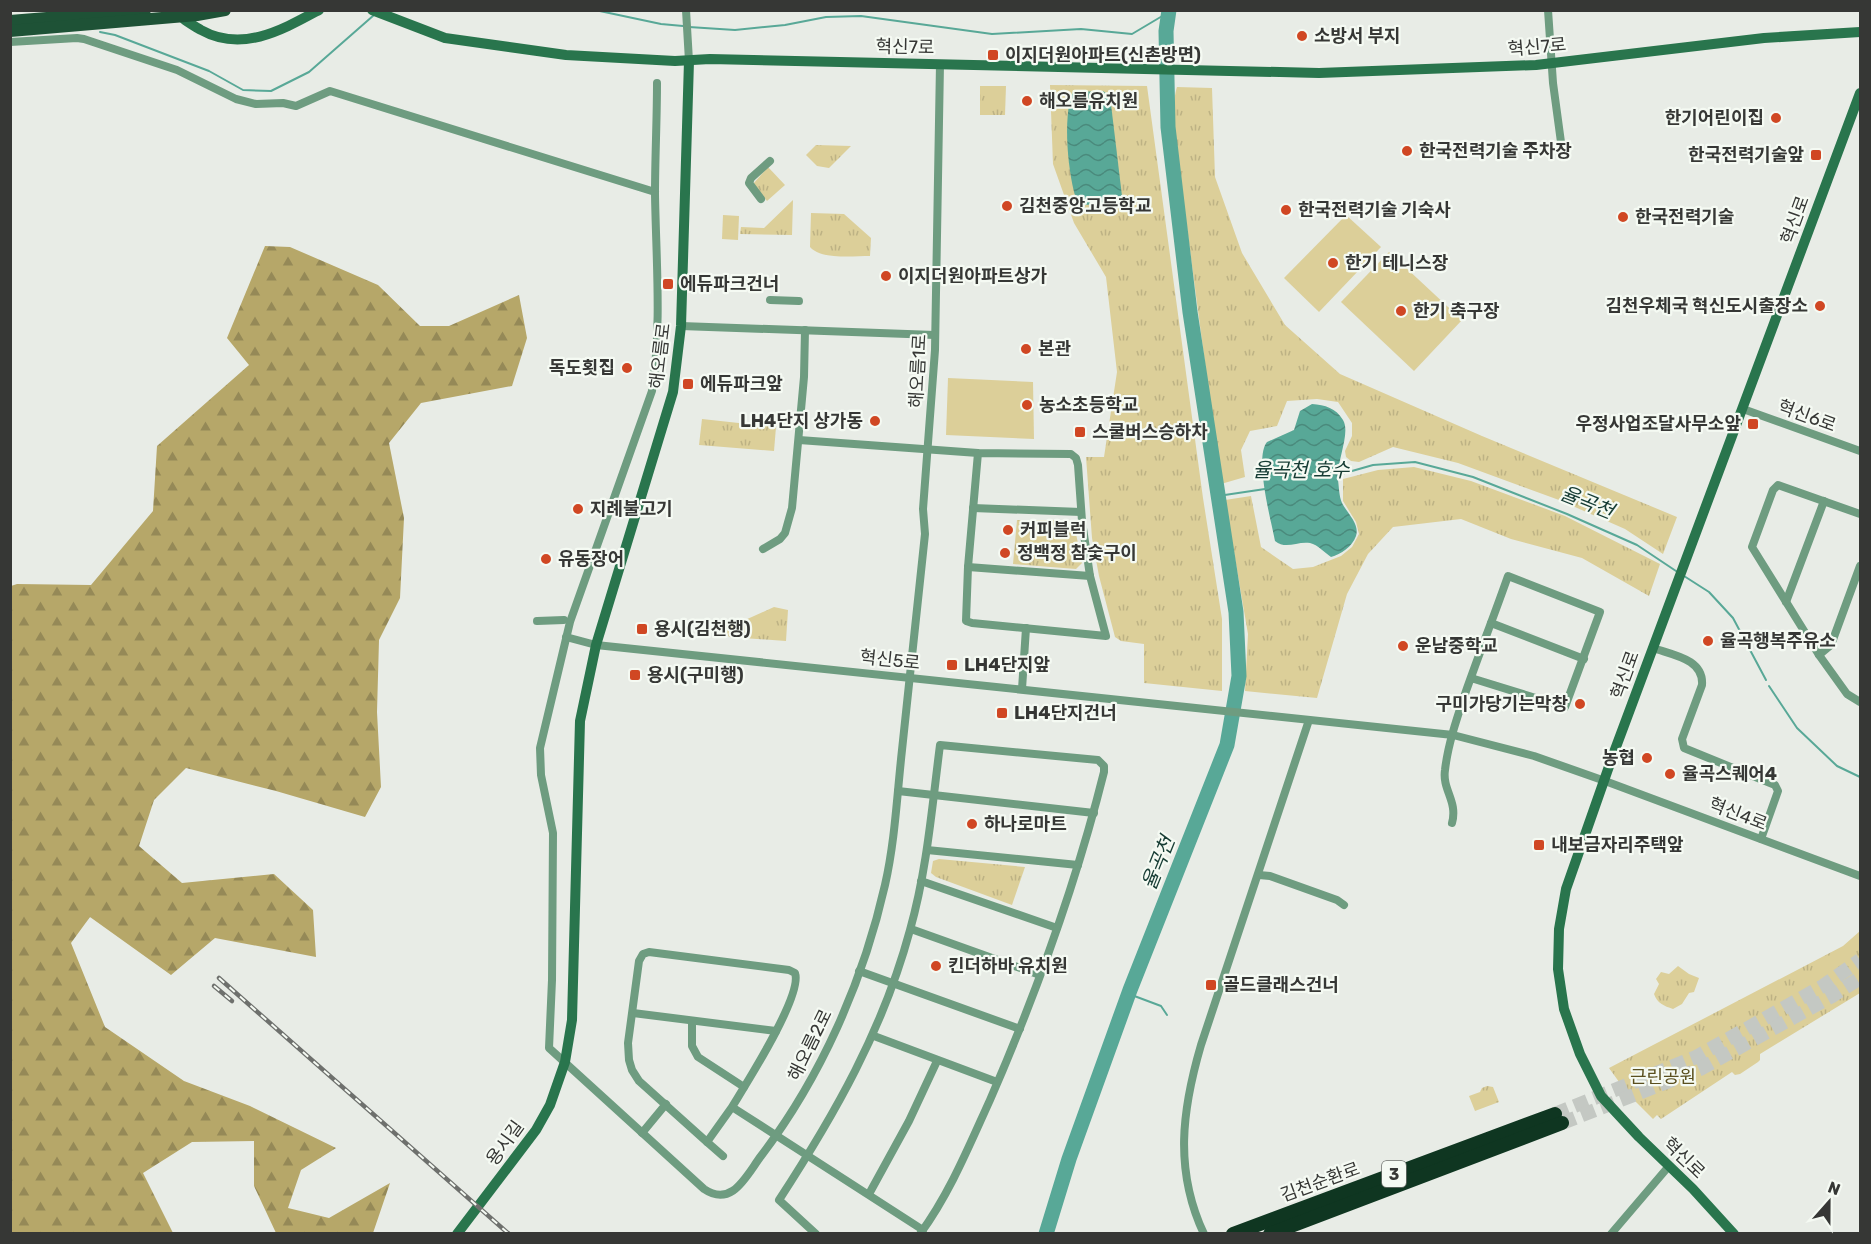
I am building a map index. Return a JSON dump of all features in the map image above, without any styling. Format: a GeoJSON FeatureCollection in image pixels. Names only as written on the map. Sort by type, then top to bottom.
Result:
{"type":"FeatureCollection","features":[{"type":"Feature","properties":{"kind":"highway","name":"김천순환로"},"geometry":{"type":"LineString","coordinates":[[1233,1233],[1558,1118],[1270,1233]]}},
{"type":"Feature","properties":{"kind":"main road"},"geometry":{"type":"LineString","coordinates":[[10,21],[50,14],[145,10]]}},
{"type":"Feature","properties":{"kind":"main road"},"geometry":{"type":"LineString","coordinates":[[10,31],[197,15],[225,10]]}},
{"type":"Feature","properties":{"kind":"street"},"geometry":{"type":"LineString","coordinates":[[176,10],[181,19],[210,35],[237,40],[254,39],[275,32],[319,10]]}},
{"type":"Feature","properties":{"kind":"street","name":"혁신7로"},"geometry":{"type":"LineString","coordinates":[[372,10],[445,38],[566,55],[689,61],[710,59],[1319,73],[1552,63],[1764,38],[1860,32]]}},
{"type":"Feature","properties":{"kind":"street"},"geometry":{"type":"LineString","coordinates":[[1548,10],[1563,157]]}},
{"type":"Feature","properties":{"kind":"street"},"geometry":{"type":"LineString","coordinates":[[687,11],[689,61]]}},
{"type":"Feature","properties":{"kind":"street"},"geometry":{"type":"LineString","coordinates":[[10,42],[38,39],[84,39],[177,70],[236,99],[256,104],[283,103],[296,106],[330,91],[655,192]]}},
{"type":"Feature","properties":{"kind":"street","name":"해오름로"},"geometry":{"type":"LineString","coordinates":[[565,1062],[572,1020],[580,721],[596,645],[673,392],[681,326],[689,61]]}},
{"type":"Feature","properties":{"kind":"street","name":"해오름1로"},"geometry":{"type":"LineString","coordinates":[[909,677],[925,534],[923,509],[935,335],[940,64]]}},
{"type":"Feature","properties":{"kind":"street","name":"해오름2로"},"geometry":{"type":"LineString","coordinates":[[657,83],[655,192],[657,274],[652,391],[566,637],[540,748],[541,775],[553,833],[549,1048],[714,1196],[723,1197],[730,1193],[777,1136],[816,1074],[859,971],[885,884],[891,853],[909,677]]}},
{"type":"Feature","properties":{"kind":"street","name":"혁신로"},"geometry":{"type":"LineString","coordinates":[[1734,1233],[1601,1096],[1580,1054],[1563,999],[1558,969],[1559,929],[1564,899],[1684,560],[1743,409],[1860,93]]}},
{"type":"Feature","properties":{"kind":"street"},"geometry":{"type":"LineString","coordinates":[[761,199],[749,183],[751,178],[770,160]]}},
{"type":"Feature","properties":{"kind":"street"},"geometry":{"type":"LineString","coordinates":[[770,300],[798,301]]}},
{"type":"Feature","properties":{"kind":"street"},"geometry":{"type":"LineString","coordinates":[[681,326],[935,335]]}},
{"type":"Feature","properties":{"kind":"street"},"geometry":{"type":"LineString","coordinates":[[763,549],[780,539],[788,525],[792,508],[799,440],[805,330]]}},
{"type":"Feature","properties":{"kind":"street","name":"혁신6로"},"geometry":{"type":"LineString","coordinates":[[1743,409],[1860,451]]}},
{"type":"Feature","properties":{"kind":"street"},"geometry":{"type":"LineString","coordinates":[[799,440],[978,453],[1071,454],[1076,458],[1078,465],[1081,512],[1090,576],[1106,636],[966,621],[968,567],[978,453]]}},
{"type":"Feature","properties":{"kind":"street"},"geometry":{"type":"LineString","coordinates":[[1860,514],[1782,485],[1775,487],[1752,547],[1819,655],[1847,694],[1860,702]]}},
{"type":"Feature","properties":{"kind":"street"},"geometry":{"type":"LineString","coordinates":[[1786,602],[1824,501]]}},
{"type":"Feature","properties":{"kind":"street"},"geometry":{"type":"LineString","coordinates":[[973,508],[1081,512]]}},
{"type":"Feature","properties":{"kind":"street"},"geometry":{"type":"LineString","coordinates":[[1819,655],[1831,645],[1860,566]]}},
{"type":"Feature","properties":{"kind":"street"},"geometry":{"type":"LineString","coordinates":[[968,567],[1090,576]]}},
{"type":"Feature","properties":{"kind":"street"},"geometry":{"type":"LineString","coordinates":[[1452,823],[1454,808],[1444,777],[1453,735],[1471,678],[1508,576],[1600,612],[1566,707],[1471,678]]}},
{"type":"Feature","properties":{"kind":"street"},"geometry":{"type":"LineString","coordinates":[[537,621],[564,620]]}},
{"type":"Feature","properties":{"kind":"street"},"geometry":{"type":"LineString","coordinates":[[1491,623],[1584,659]]}},
{"type":"Feature","properties":{"kind":"street"},"geometry":{"type":"LineString","coordinates":[[1022,689],[1026,628]]}},
{"type":"Feature","properties":{"kind":"street","name":"혁신5로"},"geometry":{"type":"LineString","coordinates":[[566,637],[596,645],[1453,735]]}},
{"type":"Feature","properties":{"kind":"street"},"geometry":{"type":"LineString","coordinates":[[1653,648],[1691,662],[1698,667],[1702,676],[1702,685],[1682,739],[1684,747],[1775,785],[1778,791],[1761,839]]}},
{"type":"Feature","properties":{"kind":"street"},"geometry":{"type":"LineString","coordinates":[[1204,1233],[1198,1221],[1185,1172],[1184,1118],[1189,1089],[1201,1045],[1309,720]]}},
{"type":"Feature","properties":{"kind":"street","name":"혁신4로"},"geometry":{"type":"LineString","coordinates":[[1453,735],[1534,756],[1860,876]]}},
{"type":"Feature","properties":{"kind":"street"},"geometry":{"type":"LineString","coordinates":[[732,1107],[808,1156],[868,1194],[922,1232],[945,1198],[1020,1029],[1078,866],[1094,813],[1104,766],[1098,760],[940,745],[921,881],[911,929],[893,984],[874,1036],[846,1090],[808,1156],[779,1200],[816,1233]]}},
{"type":"Feature","properties":{"kind":"street"},"geometry":{"type":"LineString","coordinates":[[898,791],[1094,813]]}},
{"type":"Feature","properties":{"kind":"street"},"geometry":{"type":"LineString","coordinates":[[927,850],[1078,866]]}},
{"type":"Feature","properties":{"kind":"street"},"geometry":{"type":"LineString","coordinates":[[1259,875],[1270,876],[1337,900],[1344,905]]}},
{"type":"Feature","properties":{"kind":"street"},"geometry":{"type":"LineString","coordinates":[[921,881],[1057,928]]}},
{"type":"Feature","properties":{"kind":"street"},"geometry":{"type":"LineString","coordinates":[[911,929],[1040,975]]}},
{"type":"Feature","properties":{"kind":"street"},"geometry":{"type":"LineString","coordinates":[[707,1142],[732,1107],[776,1031],[796,985],[795,973],[789,970],[649,952],[643,954],[639,961],[628,1043],[628,1060],[639,1081],[666,1104],[707,1142],[723,1156]]}},
{"type":"Feature","properties":{"kind":"street"},"geometry":{"type":"LineString","coordinates":[[859,971],[1020,1029]]}},
{"type":"Feature","properties":{"kind":"street"},"geometry":{"type":"LineString","coordinates":[[633,1013],[776,1031]]}},
{"type":"Feature","properties":{"kind":"street"},"geometry":{"type":"LineString","coordinates":[[692,1021],[692,1046],[698,1057],[744,1087]]}},
{"type":"Feature","properties":{"kind":"street"},"geometry":{"type":"LineString","coordinates":[[874,1036],[997,1082]]}},
{"type":"Feature","properties":{"kind":"street"},"geometry":{"type":"LineString","coordinates":[[868,1194],[909,1121],[937,1061]]}},
{"type":"Feature","properties":{"kind":"street","name":"용시길"},"geometry":{"type":"LineString","coordinates":[[457,1233],[536,1130],[550,1105],[565,1062]]}},
{"type":"Feature","properties":{"kind":"street"},"geometry":{"type":"LineString","coordinates":[[642,1133],[666,1104]]}},
{"type":"Feature","properties":{"kind":"street"},"geometry":{"type":"LineString","coordinates":[[1611,1233],[1669,1167]]}},
{"type":"Feature","properties":{"kind":"green space"},"geometry":{"type":"Polygon","coordinates":[[[1050,85],[1147,86],[1203,498],[1222,619],[1222,691],[1144,683],[1144,644],[1121,641],[1115,637],[1092,538],[1086,457],[1104,457],[1117,372],[1106,277],[1074,223],[1053,164],[1050,85]]]}},
{"type":"Feature","properties":{"kind":"green space"},"geometry":{"type":"Polygon","coordinates":[[[980,86],[1006,86],[1005,115],[980,115],[980,86]]]}},
{"type":"Feature","properties":{"kind":"green space"},"geometry":{"type":"Polygon","coordinates":[[[1177,87],[1212,88],[1215,177],[1242,253],[1285,325],[1340,374],[1677,517],[1663,554],[1625,529],[1559,500],[1458,463],[1393,447],[1359,462],[1351,461],[1346,457],[1345,451],[1352,436],[1352,423],[1338,402],[1317,399],[1287,401],[1277,426],[1250,431],[1241,450],[1245,477],[1221,484],[1176,148],[1174,114],[1177,87]]]}},
{"type":"Feature","properties":{"kind":"green space"},"geometry":{"type":"Polygon","coordinates":[[[816,145],[851,146],[829,168],[817,166],[806,155],[816,145]]]}},
{"type":"Feature","properties":{"kind":"green space"},"geometry":{"type":"Polygon","coordinates":[[[768,167],[785,185],[767,201],[753,184],[768,167]]]}},
{"type":"Feature","properties":{"kind":"green space"},"geometry":{"type":"Polygon","coordinates":[[[793,200],[792,235],[740,234],[741,227],[764,228],[793,200]]]}},
{"type":"Feature","properties":{"kind":"green space"},"geometry":{"type":"Polygon","coordinates":[[[811,213],[844,214],[871,238],[870,256],[830,256],[815,251],[810,247],[811,213]]]}},
{"type":"Feature","properties":{"kind":"green space"},"geometry":{"type":"Polygon","coordinates":[[[723,215],[739,216],[738,240],[722,239],[723,215]]]}},
{"type":"Feature","properties":{"kind":"green space","name":"한기 테니스장"},"geometry":{"type":"Polygon","coordinates":[[[1346,215],[1381,247],[1319,312],[1284,278],[1346,215]]]}},
{"type":"Feature","properties":{"kind":"green space"},"geometry":{"type":"Polygon","coordinates":[[[265,246],[290,247],[378,285],[420,326],[449,326],[519,295],[527,338],[512,386],[421,403],[389,443],[404,518],[400,598],[379,640],[377,712],[381,787],[365,817],[186,768],[154,800],[139,846],[182,883],[274,874],[313,910],[316,957],[215,938],[171,975],[90,917],[71,943],[105,1027],[184,1081],[250,1106],[336,1148],[301,1170],[288,1208],[329,1218],[390,1183],[373,1233],[276,1233],[254,1186],[254,1141],[192,1142],[143,1173],[173,1233],[11,1233],[11,586],[17,584],[91,585],[153,511],[157,446],[249,365],[227,338],[265,246]]]}},
{"type":"Feature","properties":{"kind":"green space","name":"한기 축구장"},"geometry":{"type":"Polygon","coordinates":[[[1389,252],[1462,320],[1414,371],[1341,302],[1389,252]]]}},
{"type":"Feature","properties":{"kind":"green space"},"geometry":{"type":"Polygon","coordinates":[[[948,378],[1033,382],[1034,439],[946,435],[948,378]]]}},
{"type":"Feature","properties":{"kind":"green space"},"geometry":{"type":"Polygon","coordinates":[[[702,419],[776,427],[774,451],[699,445],[702,419]]]}},
{"type":"Feature","properties":{"kind":"green space"},"geometry":{"type":"Polygon","coordinates":[[[1414,467],[1471,481],[1565,516],[1660,564],[1649,596],[1582,558],[1511,539],[1461,519],[1393,527],[1368,554],[1347,594],[1317,698],[1245,691],[1248,634],[1225,500],[1251,496],[1261,547],[1293,569],[1313,567],[1341,556],[1352,547],[1359,534],[1356,522],[1343,501],[1343,479],[1378,470],[1414,467]]]}},
{"type":"Feature","properties":{"kind":"green space"},"geometry":{"type":"Polygon","coordinates":[[[1017,520],[1068,520],[1074,524],[1082,563],[1076,569],[1013,564],[1017,520]]]}},
{"type":"Feature","properties":{"kind":"green space"},"geometry":{"type":"Polygon","coordinates":[[[774,607],[788,610],[786,641],[729,637],[725,629],[774,607]]]}},
{"type":"Feature","properties":{"kind":"green space"},"geometry":{"type":"Polygon","coordinates":[[[939,859],[1025,867],[1012,905],[936,877],[931,873],[933,861],[939,859]]]}},
{"type":"Feature","properties":{"kind":"green space","name":"근린공원"},"geometry":{"type":"Polygon","coordinates":[[[1860,931],[1860,993],[1760,1054],[1758,1062],[1740,1074],[1735,1075],[1732,1072],[1661,1119],[1657,1115],[1653,1119],[1627,1093],[1609,1068],[1843,946],[1860,931]]]}},
{"type":"Feature","properties":{"kind":"green space"},"geometry":{"type":"Polygon","coordinates":[[[1678,966],[1699,978],[1694,992],[1689,993],[1682,1004],[1673,1009],[1661,1004],[1654,994],[1659,984],[1656,979],[1661,972],[1669,974],[1678,966]]]}},
{"type":"Feature","properties":{"kind":"green space"},"geometry":{"type":"Polygon","coordinates":[[[1487,1086],[1493,1087],[1499,1102],[1475,1111],[1469,1096],[1480,1092],[1487,1086]]]}},
{"type":"Feature","properties":{"kind":"water"},"geometry":{"type":"Polygon","coordinates":[[[1103,91],[1110,96],[1122,196],[1116,202],[1085,205],[1077,202],[1071,178],[1067,130],[1070,102],[1073,92],[1103,91]]]}},
{"type":"Feature","properties":{"kind":"water","name":"율곡천 호수"},"geometry":{"type":"Polygon","coordinates":[[[1312,404],[1334,410],[1345,426],[1338,473],[1339,489],[1342,503],[1355,523],[1357,532],[1349,547],[1331,557],[1310,543],[1283,545],[1275,541],[1263,475],[1263,450],[1267,442],[1294,430],[1300,411],[1312,404]]]}},
{"type":"Feature","properties":{"kind":"waterway"},"geometry":{"type":"LineString","coordinates":[[595,10],[661,24],[683,26]]}},
{"type":"Feature","properties":{"kind":"waterway","name":"율곡천"},"geometry":{"type":"LineString","coordinates":[[1046,1234],[1069,1159],[1130,990],[1227,745],[1239,676],[1236,612],[1190,312],[1168,127],[1166,31],[1169,10]]}},
{"type":"Feature","properties":{"kind":"waterway"},"geometry":{"type":"LineString","coordinates":[[689,27],[735,30],[785,25],[826,17],[861,16],[992,34],[1081,29],[1132,34],[1169,12]]}},
{"type":"Feature","properties":{"kind":"waterway"},"geometry":{"type":"LineString","coordinates":[[100,32],[115,35],[209,71],[243,90],[271,91],[309,72],[374,15]]}},
{"type":"Feature","properties":{"kind":"waterway","name":"율곡천"},"geometry":{"type":"LineString","coordinates":[[1338,475],[1373,465],[1415,462],[1473,477],[1567,514],[1637,545],[1676,571]]}},
{"type":"Feature","properties":{"kind":"waterway","name":"율곡천"},"geometry":{"type":"LineString","coordinates":[[1218,496],[1265,489]]}},
{"type":"Feature","properties":{"kind":"waterway","name":"율곡천"},"geometry":{"type":"LineString","coordinates":[[1684,576],[1709,592],[1733,618],[1766,680]]}},
{"type":"Feature","properties":{"kind":"waterway","name":"율곡천"},"geometry":{"type":"LineString","coordinates":[[1769,686],[1797,728],[1837,766],[1860,777]]}},
{"type":"Feature","properties":{"kind":"waterway"},"geometry":{"type":"LineString","coordinates":[[1129,994],[1161,1006],[1167,1015]]}},
{"type":"Feature","properties":{"kind":"tunnel"},"geometry":{"type":"LineString","coordinates":[[1555,1114],[1696,1057],[1823,986],[1860,960]]}},
{"type":"Feature","properties":{"kind":"tunnel"},"geometry":{"type":"LineString","coordinates":[[1562,1123],[1700,1069],[1832,996],[1860,978]]}},
{"type":"Feature","properties":{"kind":"railway"},"geometry":{"type":"LineString","coordinates":[[219,978],[509,1234]]}},
{"type":"Feature","properties":{"kind":"railway"},"geometry":{"type":"LineString","coordinates":[[214,986],[232,1001]]}},
{"type":"Feature","properties":{"kind":"place","name":"소방서 부지"},"geometry":{"type":"Point","coordinates":[1302,36]}},
{"type":"Feature","properties":{"kind":"place","name":"이지더원아파트(신촌방면)"},"geometry":{"type":"Point","coordinates":[993,55]}},
{"type":"Feature","properties":{"kind":"place","name":"해오름유치원"},"geometry":{"type":"Point","coordinates":[1027,101]}},
{"type":"Feature","properties":{"kind":"place","name":"한기어린이집"},"geometry":{"type":"Point","coordinates":[1776,118]}},
{"type":"Feature","properties":{"kind":"place","name":"한국전력기술 주차장"},"geometry":{"type":"Point","coordinates":[1407,151]}},
{"type":"Feature","properties":{"kind":"place","name":"한국전력기술앞"},"geometry":{"type":"Point","coordinates":[1816,155]}},
{"type":"Feature","properties":{"kind":"place","name":"김천중앙고등학교"},"geometry":{"type":"Point","coordinates":[1007,206]}},
{"type":"Feature","properties":{"kind":"place","name":"한국전력기술 기숙사"},"geometry":{"type":"Point","coordinates":[1286,210]}},
{"type":"Feature","properties":{"kind":"place","name":"한국전력기술"},"geometry":{"type":"Point","coordinates":[1623,217]}},
{"type":"Feature","properties":{"kind":"place","name":"한기 테니스장"},"geometry":{"type":"Point","coordinates":[1333,263]}},
{"type":"Feature","properties":{"kind":"place","name":"이지더원아파트상가"},"geometry":{"type":"Point","coordinates":[886,276]}},
{"type":"Feature","properties":{"kind":"place","name":"에듀파크건너"},"geometry":{"type":"Point","coordinates":[668,284]}},
{"type":"Feature","properties":{"kind":"place","name":"김천우체국 혁신도시출장소"},"geometry":{"type":"Point","coordinates":[1820,306]}},
{"type":"Feature","properties":{"kind":"place","name":"한기 축구장"},"geometry":{"type":"Point","coordinates":[1401,311]}},
{"type":"Feature","properties":{"kind":"place","name":"본관"},"geometry":{"type":"Point","coordinates":[1026,349]}},
{"type":"Feature","properties":{"kind":"place","name":"독도횟집"},"geometry":{"type":"Point","coordinates":[627,368]}},
{"type":"Feature","properties":{"kind":"place","name":"에듀파크앞"},"geometry":{"type":"Point","coordinates":[688,384]}},
{"type":"Feature","properties":{"kind":"place","name":"농소초등학교"},"geometry":{"type":"Point","coordinates":[1027,405]}},
{"type":"Feature","properties":{"kind":"place","name":"LH4단지 상가동"},"geometry":{"type":"Point","coordinates":[875,421]}},
{"type":"Feature","properties":{"kind":"place","name":"우정사업조달사무소앞"},"geometry":{"type":"Point","coordinates":[1753,424]}},
{"type":"Feature","properties":{"kind":"place","name":"스쿨버스승하차"},"geometry":{"type":"Point","coordinates":[1080,432]}},
{"type":"Feature","properties":{"kind":"place","name":"지례불고기"},"geometry":{"type":"Point","coordinates":[578,509]}},
{"type":"Feature","properties":{"kind":"place","name":"커피블럭"},"geometry":{"type":"Point","coordinates":[1008,530]}},
{"type":"Feature","properties":{"kind":"place","name":"정백정 참숯구이"},"geometry":{"type":"Point","coordinates":[1005,553]}},
{"type":"Feature","properties":{"kind":"place","name":"유동장어"},"geometry":{"type":"Point","coordinates":[546,559]}},
{"type":"Feature","properties":{"kind":"place","name":"용시(김천행)"},"geometry":{"type":"Point","coordinates":[642,629]}},
{"type":"Feature","properties":{"kind":"place","name":"율곡행복주유소"},"geometry":{"type":"Point","coordinates":[1708,641]}},
{"type":"Feature","properties":{"kind":"place","name":"운남중학교"},"geometry":{"type":"Point","coordinates":[1403,646]}},
{"type":"Feature","properties":{"kind":"place","name":"LH4단지앞"},"geometry":{"type":"Point","coordinates":[952,665]}},
{"type":"Feature","properties":{"kind":"place","name":"용시(구미행)"},"geometry":{"type":"Point","coordinates":[635,675]}},
{"type":"Feature","properties":{"kind":"place","name":"구미가당기는막창"},"geometry":{"type":"Point","coordinates":[1580,704]}},
{"type":"Feature","properties":{"kind":"place","name":"LH4단지건너"},"geometry":{"type":"Point","coordinates":[1002,713]}},
{"type":"Feature","properties":{"kind":"place","name":"농협"},"geometry":{"type":"Point","coordinates":[1647,758]}},
{"type":"Feature","properties":{"kind":"place","name":"율곡스퀘어4"},"geometry":{"type":"Point","coordinates":[1670,774]}},
{"type":"Feature","properties":{"kind":"place","name":"하나로마트"},"geometry":{"type":"Point","coordinates":[972,824]}},
{"type":"Feature","properties":{"kind":"place","name":"내보금자리주택앞"},"geometry":{"type":"Point","coordinates":[1539,845]}},
{"type":"Feature","properties":{"kind":"place","name":"킨더하바 유치원"},"geometry":{"type":"Point","coordinates":[936,966]}},
{"type":"Feature","properties":{"kind":"place","name":"골드클래스건너"},"geometry":{"type":"Point","coordinates":[1211,985]}}]}
